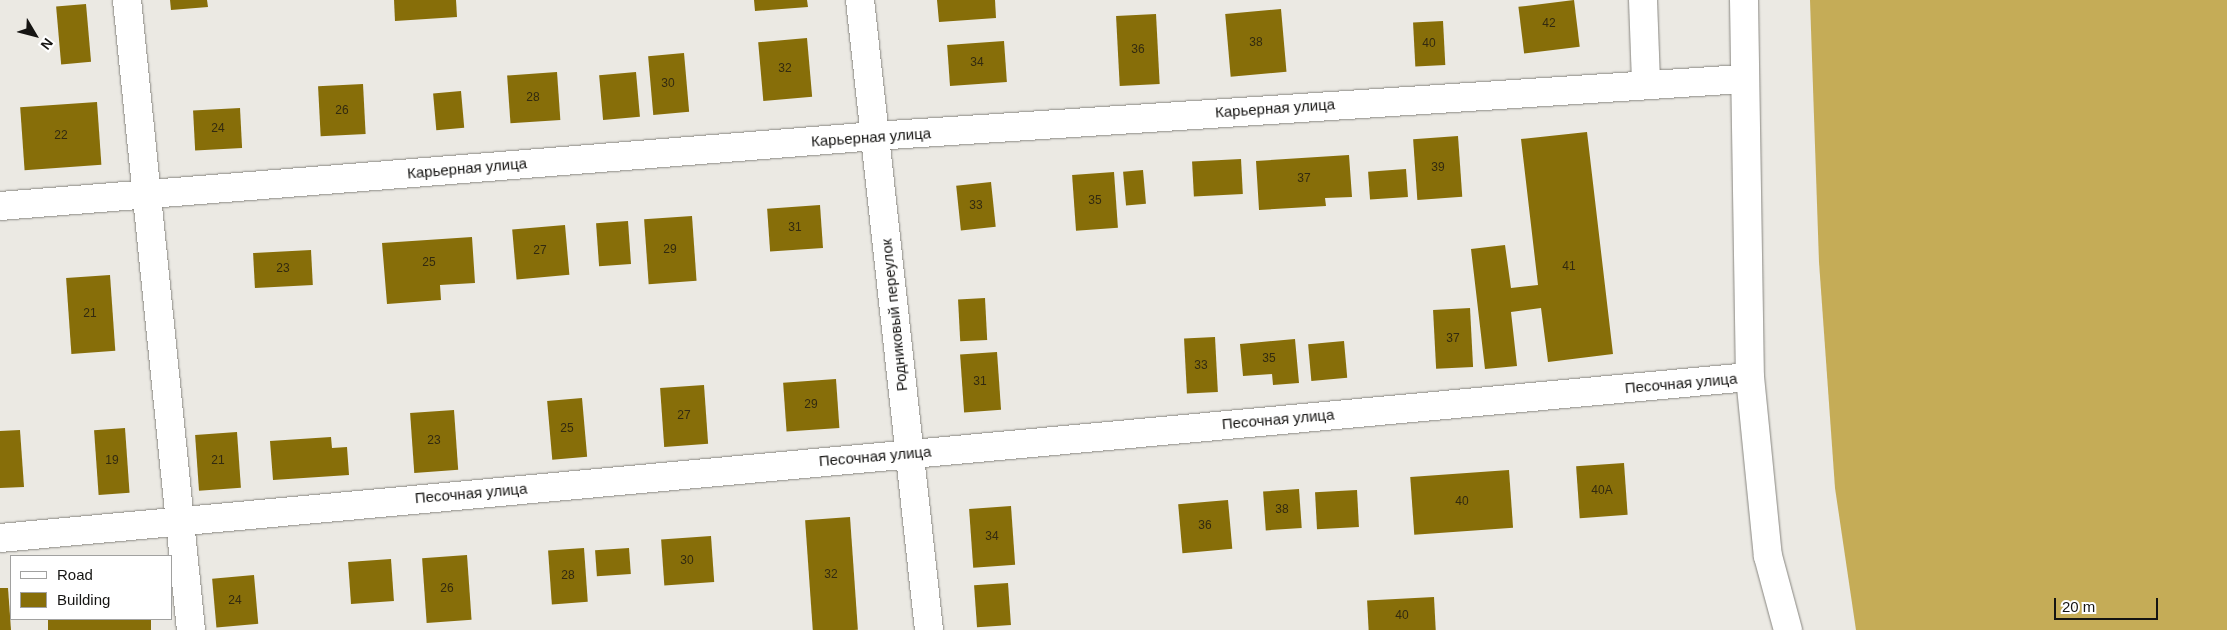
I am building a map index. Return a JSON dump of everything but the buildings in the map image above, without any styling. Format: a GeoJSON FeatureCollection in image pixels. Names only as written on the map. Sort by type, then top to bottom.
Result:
{"type":"FeatureCollection","features":[{"type":"Feature","properties":{"kind":"street"},"geometry":{"type":"LineString","coordinates":[[127,0],[191,630]]}},
{"type":"Feature","properties":{"kind":"street","name":"Родниковый переулок"},"geometry":{"type":"LineString","coordinates":[[860,0],[929,630]]}},
{"type":"Feature","properties":{"kind":"street"},"geometry":{"type":"LineString","coordinates":[[1643,0],[1646,83]]}},
{"type":"Feature","properties":{"kind":"street"},"geometry":{"type":"LineString","coordinates":[[1744,0],[1742,79],[1750,377],[1768,556],[1788,630]]}},
{"type":"Feature","properties":{"kind":"street","name":"Карьерная улица"},"geometry":{"type":"LineString","coordinates":[[0,206],[875,136],[1646,83],[1742,79]]}},
{"type":"Feature","properties":{"kind":"street","name":"Песочная улица"},"geometry":{"type":"LineString","coordinates":[[0,538],[909,452],[1750,377]]}},
{"type":"Feature","properties":{"kind":"shaded area"},"geometry":{"type":"Polygon","coordinates":[[[1810,0],[2227,0],[2227,630],[1856,630],[1835,488],[1819,262],[1810,0]]]}}]}
